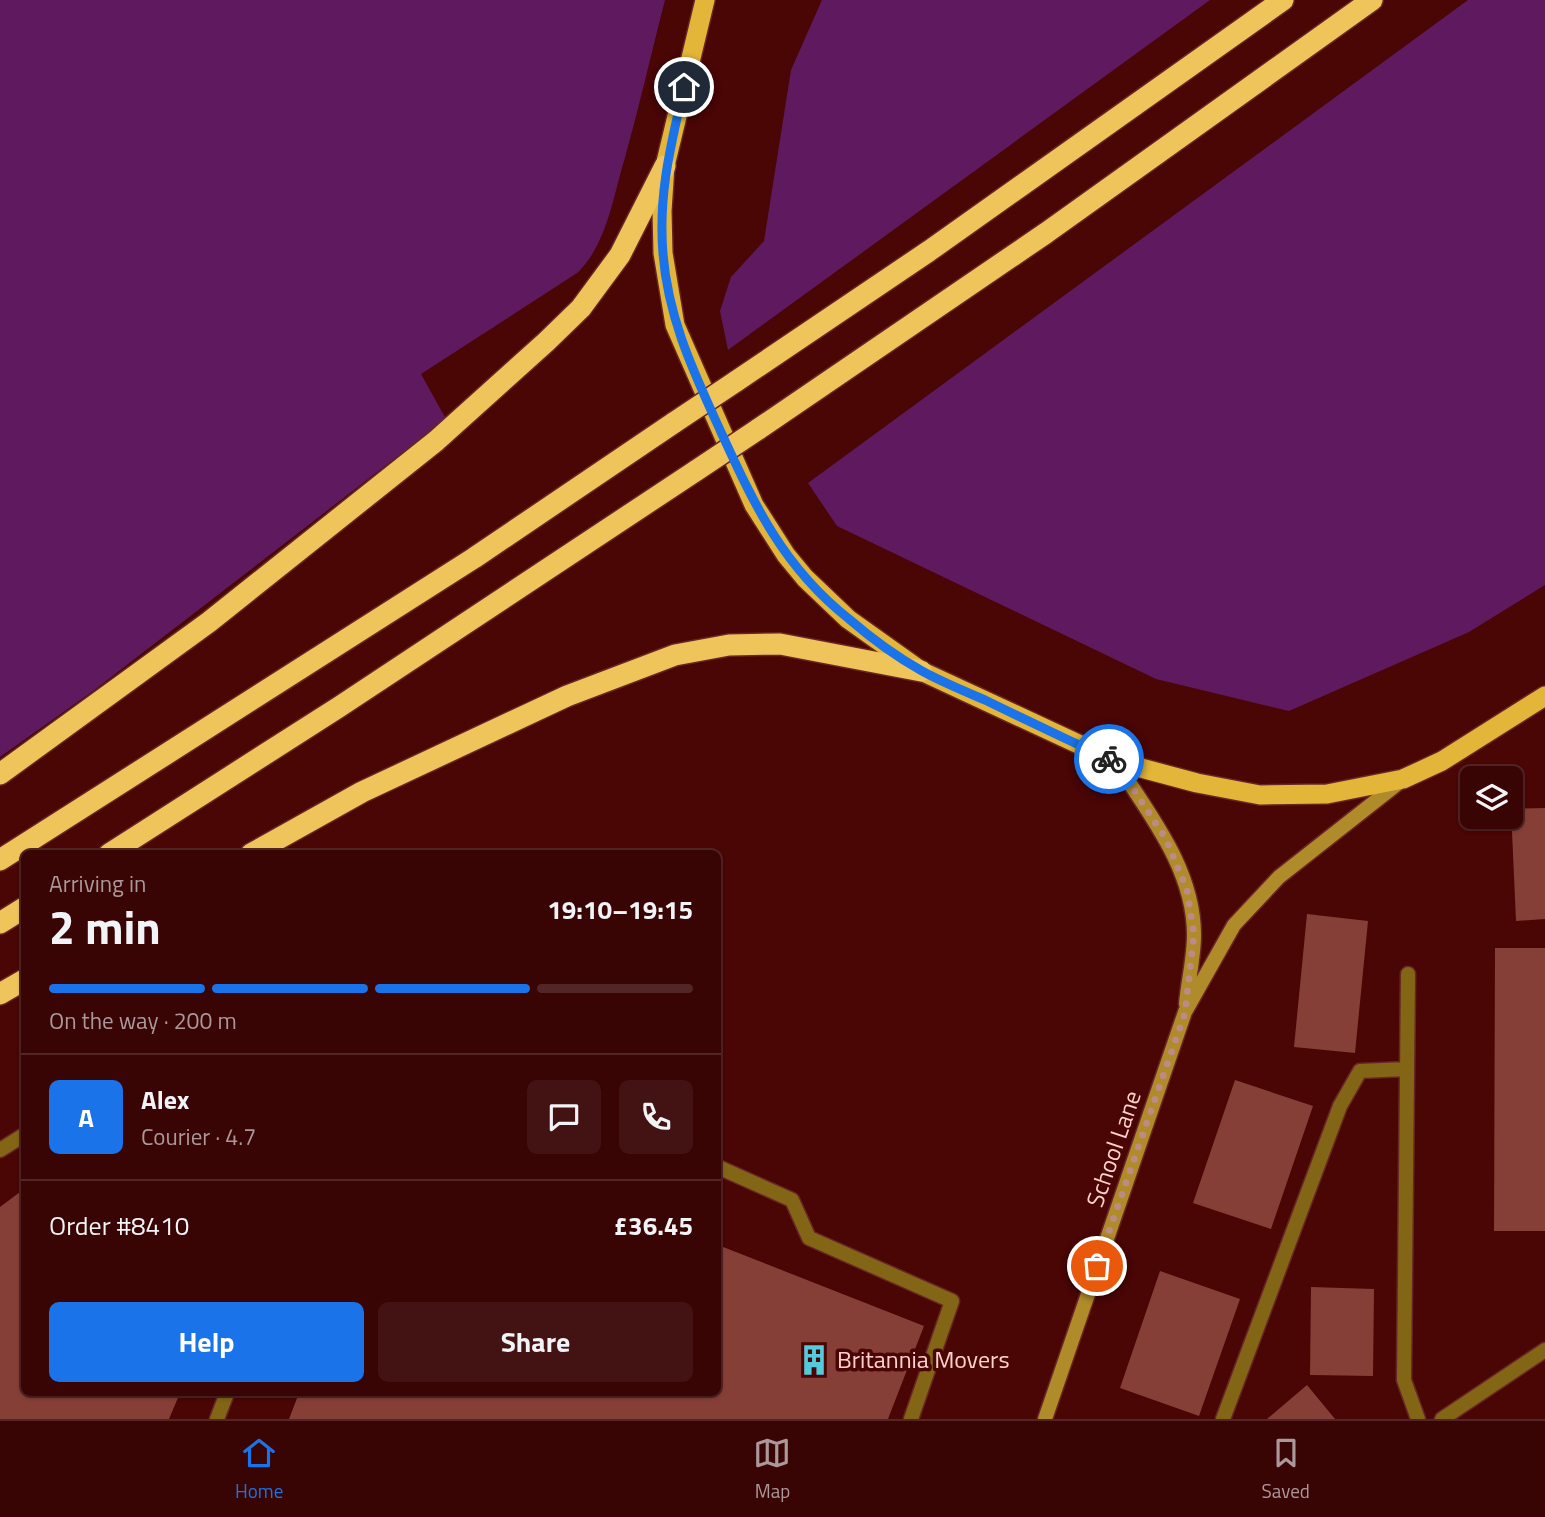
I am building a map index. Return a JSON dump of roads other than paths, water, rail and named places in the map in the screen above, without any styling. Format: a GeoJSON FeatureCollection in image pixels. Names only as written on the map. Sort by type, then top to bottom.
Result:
{"type":"FeatureCollection","features":[{"type":"Feature","properties":{"kind":"highway"},"geometry":{"type":"LineString","coordinates":[[705,0],[665,166],[663,253],[675,325],[754,505],[786,555],[825,600],[921,671],[1115,761],[1197,783],[1260,795],[1327,794],[1403,779],[1442,761],[1545,696]]}},
{"type":"Feature","properties":{"kind":"highway"},"geometry":{"type":"LineString","coordinates":[[0,860],[463,565],[929,251],[1283,0]]}},
{"type":"Feature","properties":{"kind":"highway"},"geometry":{"type":"LineString","coordinates":[[115,850],[351,699],[757,430],[1046,233],[1372,0]]}},
{"type":"Feature","properties":{"kind":"highway"},"geometry":{"type":"LineString","coordinates":[[0,774],[209,622],[436,441],[546,342],[581,308],[620,255],[665,166]]}},
{"type":"Feature","properties":{"kind":"highway"},"geometry":{"type":"LineString","coordinates":[[258,850],[386,781],[567,696],[675,655],[729,645],[780,644],[921,671]]}},
{"type":"Feature","properties":{"kind":"highway"},"geometry":{"type":"LineString","coordinates":[[0,923],[21,910]]}},
{"type":"Feature","properties":{"kind":"highway"},"geometry":{"type":"LineString","coordinates":[[0,994],[21,982]]}},
{"type":"Feature","properties":{"kind":"main road","name":"School Lane"},"geometry":{"type":"LineString","coordinates":[[1115,761],[1166,839],[1187,890],[1194,934],[1185,1013]]}},
{"type":"Feature","properties":{"kind":"main road","name":"School Lane"},"geometry":{"type":"LineString","coordinates":[[1045,1419],[1185,1013],[1234,925],[1279,877],[1403,779]]}},
{"type":"Feature","properties":{"kind":"street"},"geometry":{"type":"LineString","coordinates":[[1408,974],[1404,1380],[1418,1419]]}},
{"type":"Feature","properties":{"kind":"street"},"geometry":{"type":"LineString","coordinates":[[1223,1419],[1340,1107],[1360,1071],[1407,1069]]}},
{"type":"Feature","properties":{"kind":"street"},"geometry":{"type":"LineString","coordinates":[[0,1150],[21,1137]]}},
{"type":"Feature","properties":{"kind":"street"},"geometry":{"type":"LineString","coordinates":[[721,1168],[792,1200],[809,1238],[952,1301],[911,1419]]}},
{"type":"Feature","properties":{"kind":"street"},"geometry":{"type":"LineString","coordinates":[[1442,1419],[1545,1350]]}},
{"type":"Feature","properties":{"kind":"street"},"geometry":{"type":"LineString","coordinates":[[217,1419],[226,1396]]}},
{"type":"Feature","properties":{"kind":"place","name":"Britannia Movers"},"geometry":{"type":"Point","coordinates":[814,1360]}}]}
